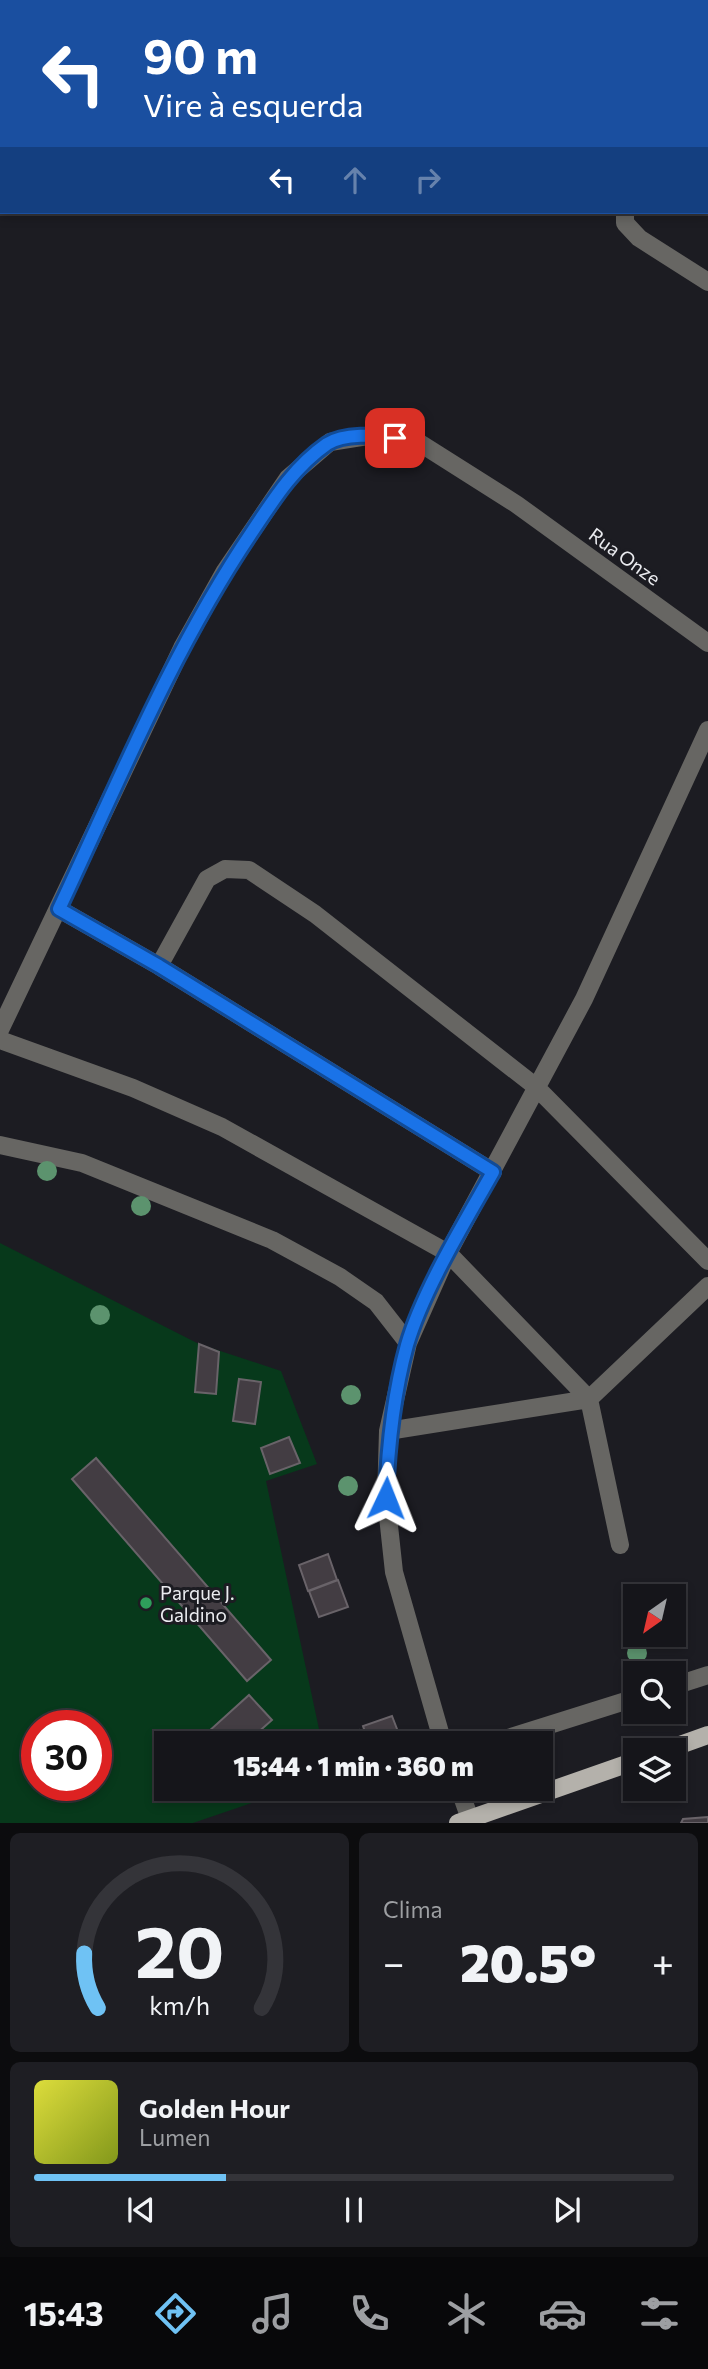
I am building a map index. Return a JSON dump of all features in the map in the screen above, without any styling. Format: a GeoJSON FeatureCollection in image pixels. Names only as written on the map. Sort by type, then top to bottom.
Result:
{"type":"FeatureCollection","features":[{"type":"Feature","properties":{"kind":"main road"},"geometry":{"type":"LineString","coordinates":[[686,1743],[708,1735]]}},
{"type":"Feature","properties":{"kind":"main road"},"geometry":{"type":"LineString","coordinates":[[464,1821],[623,1765]]}},
{"type":"Feature","properties":{"kind":"street"},"geometry":{"type":"LineString","coordinates":[[625,218],[639,238],[708,282]]}},
{"type":"Feature","properties":{"kind":"street","name":"Rua Onze"},"geometry":{"type":"LineString","coordinates":[[0,1030],[182,648],[225,571],[288,478],[330,442],[374,435],[415,440],[516,504],[708,643]]}},
{"type":"Feature","properties":{"kind":"street"},"geometry":{"type":"LineString","coordinates":[[440,1731],[394,1572],[386,1498],[388,1431],[408,1343],[448,1254],[584,999],[708,730]]}},
{"type":"Feature","properties":{"kind":"street"},"geometry":{"type":"LineString","coordinates":[[159,966],[207,880],[225,869],[249,870],[315,914],[536,1086],[708,1261]]}},
{"type":"Feature","properties":{"kind":"street"},"geometry":{"type":"LineString","coordinates":[[59,909],[159,966],[493,1172]]}},
{"type":"Feature","properties":{"kind":"street"},"geometry":{"type":"LineString","coordinates":[[0,1040],[132,1088],[222,1127],[448,1254],[589,1399],[620,1545]]}},
{"type":"Feature","properties":{"kind":"street"},"geometry":{"type":"LineString","coordinates":[[0,1145],[82,1163],[272,1240],[340,1277],[376,1302],[408,1343]]}},
{"type":"Feature","properties":{"kind":"street"},"geometry":{"type":"LineString","coordinates":[[388,1431],[589,1399],[708,1286]]}},
{"type":"Feature","properties":{"kind":"street"},"geometry":{"type":"LineString","coordinates":[[686,1682],[708,1675]]}},
{"type":"Feature","properties":{"kind":"street"},"geometry":{"type":"LineString","coordinates":[[531,1731],[623,1703]]}},
{"type":"Feature","properties":{"kind":"street"},"geometry":{"type":"LineString","coordinates":[[461,1801],[464,1821]]}},
{"type":"Feature","properties":{"kind":"green space","name":"Parque J. Galdino"},"geometry":{"type":"Polygon","coordinates":[[[0,1243],[199,1344],[281,1371],[317,1464],[266,1481],[319,1731],[154,1731],[154,1801],[258,1801],[193,1823],[0,1823],[0,1243]]]}},
{"type":"Feature","properties":{"kind":"building"},"geometry":{"type":"Polygon","coordinates":[[[199,1344],[219,1352],[216,1394],[195,1392],[199,1344]]]}},
{"type":"Feature","properties":{"kind":"building"},"geometry":{"type":"Polygon","coordinates":[[[239,1379],[261,1382],[255,1424],[233,1421],[239,1379]]]}},
{"type":"Feature","properties":{"kind":"building"},"geometry":{"type":"Polygon","coordinates":[[[289,1437],[300,1463],[270,1474],[261,1448],[289,1437]]]}},
{"type":"Feature","properties":{"kind":"building"},"geometry":{"type":"Polygon","coordinates":[[[96,1458],[271,1660],[247,1681],[72,1479],[96,1458]]]}},
{"type":"Feature","properties":{"kind":"building"},"geometry":{"type":"Polygon","coordinates":[[[328,1554],[337,1580],[308,1591],[299,1565],[328,1554]]]}},
{"type":"Feature","properties":{"kind":"building"},"geometry":{"type":"Polygon","coordinates":[[[338,1580],[348,1607],[319,1617],[309,1591],[338,1580]]]}},
{"type":"Feature","properties":{"kind":"building"},"geometry":{"type":"Polygon","coordinates":[[[249,1695],[272,1720],[260,1731],[209,1731],[249,1695]]]}},
{"type":"Feature","properties":{"kind":"building"},"geometry":{"type":"Polygon","coordinates":[[[392,1716],[398,1731],[365,1731],[363,1726],[392,1716]]]}},
{"type":"Feature","properties":{"kind":"building"},"geometry":{"type":"Polygon","coordinates":[[[708,1817],[708,1823],[681,1823],[683,1819],[708,1817]]]}},
{"type":"Feature","properties":{"kind":"place","name":"Parque J. Galdino"},"geometry":{"type":"Point","coordinates":[146,1603]}},
{"type":"Feature","properties":{"kind":"route"},"geometry":{"type":"LineString","coordinates":[[386,1498],[388,1431],[408,1343],[448,1254],[493,1172],[159,966],[59,909],[182,648],[225,571],[288,478],[330,442],[374,435],[395,438]]}}]}
